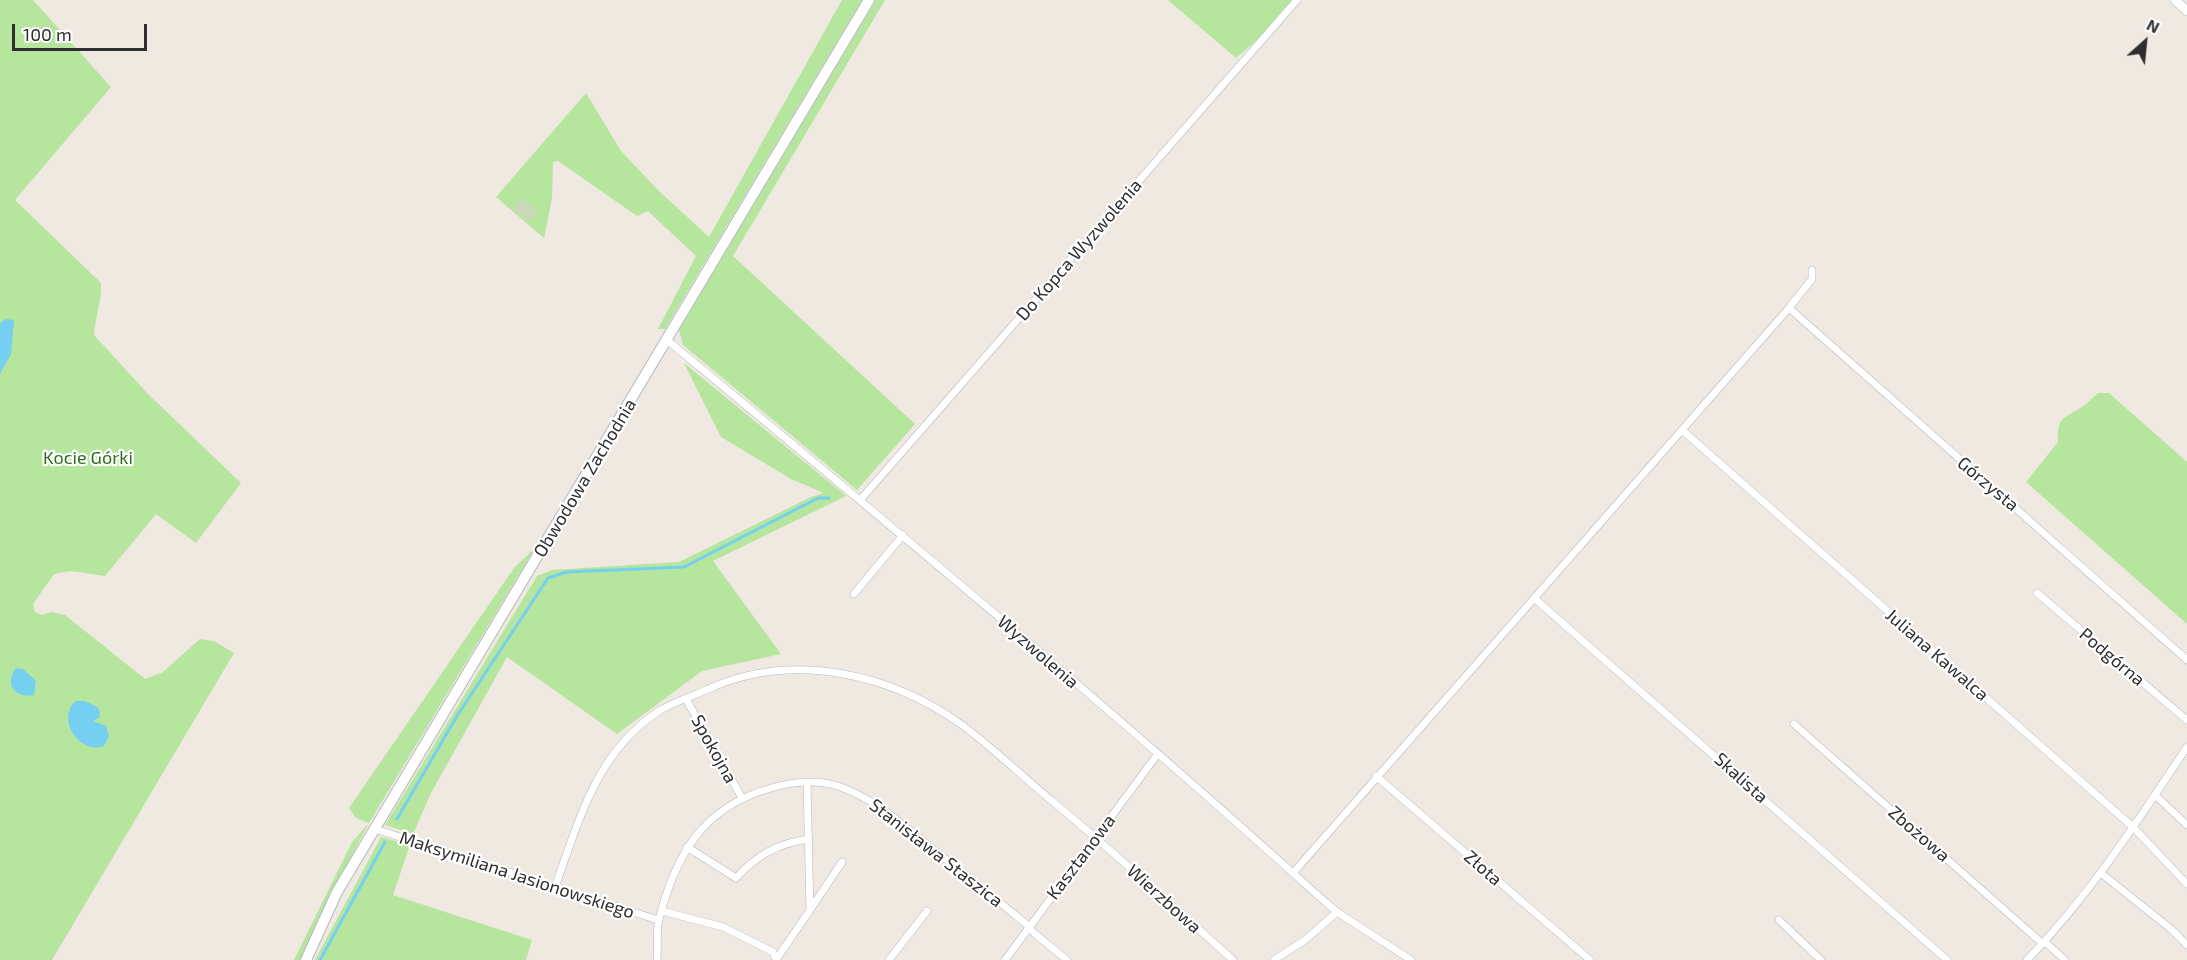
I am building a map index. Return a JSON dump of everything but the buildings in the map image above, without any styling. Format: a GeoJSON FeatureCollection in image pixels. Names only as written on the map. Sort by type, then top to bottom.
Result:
{"type":"FeatureCollection","features":[{"type":"Feature","properties":{"kind":"main road","name":"Obwodowa Zachodnia"},"geometry":{"type":"LineString","coordinates":[[306,960],[337,892],[869,0]]}},
{"type":"Feature","properties":{"kind":"street","name":"Do Kopca Wyzwolenia"},"geometry":{"type":"LineString","coordinates":[[861,500],[1297,0]]}},
{"type":"Feature","properties":{"kind":"street"},"geometry":{"type":"LineString","coordinates":[[2175,0],[2187,11]]}},
{"type":"Feature","properties":{"kind":"street"},"geometry":{"type":"LineString","coordinates":[[1293,873],[1789,308],[1812,279],[1812,270]]}},
{"type":"Feature","properties":{"kind":"street","name":"Górzysta"},"geometry":{"type":"LineString","coordinates":[[1789,308],[2187,660]]}},
{"type":"Feature","properties":{"kind":"street","name":"Wyzwolenia"},"geometry":{"type":"LineString","coordinates":[[667,340],[861,500],[1337,912],[1411,960]]}},
{"type":"Feature","properties":{"kind":"street","name":"Juliana Kawalca"},"geometry":{"type":"LineString","coordinates":[[1682,430],[2134,828],[2187,884]]}},
{"type":"Feature","properties":{"kind":"street"},"geometry":{"type":"LineString","coordinates":[[854,594],[903,536]]}},
{"type":"Feature","properties":{"kind":"street","name":"Podgórna"},"geometry":{"type":"LineString","coordinates":[[2037,593],[2187,720]]}},
{"type":"Feature","properties":{"kind":"street","name":"Skalista"},"geometry":{"type":"LineString","coordinates":[[1534,598],[1947,960]]}},
{"type":"Feature","properties":{"kind":"street","name":"Wierzbowa"},"geometry":{"type":"LineString","coordinates":[[555,887],[590,790],[633,731],[661,710],[725,682],[766,672],[805,670],[858,675],[912,695],[962,725],[1096,837],[1233,960]]}},
{"type":"Feature","properties":{"kind":"street","name":"Spokojna"},"geometry":{"type":"LineString","coordinates":[[686,699],[742,798]]}},
{"type":"Feature","properties":{"kind":"street","name":"Zbożowa"},"geometry":{"type":"LineString","coordinates":[[1794,724],[2065,960]]}},
{"type":"Feature","properties":{"kind":"street"},"geometry":{"type":"LineString","coordinates":[[2027,960],[2102,874],[2187,747]]}},
{"type":"Feature","properties":{"kind":"street","name":"Kasztanowa"},"geometry":{"type":"LineString","coordinates":[[1005,960],[1157,755]]}},
{"type":"Feature","properties":{"kind":"street","name":"Złota"},"geometry":{"type":"LineString","coordinates":[[1376,776],[1590,960]]}},
{"type":"Feature","properties":{"kind":"street"},"geometry":{"type":"LineString","coordinates":[[807,782],[810,910]]}},
{"type":"Feature","properties":{"kind":"street","name":"Stanisława Staszica"},"geometry":{"type":"LineString","coordinates":[[658,920],[687,847],[712,816],[742,798],[783,784],[807,782],[837,786],[877,804],[1067,960]]}},
{"type":"Feature","properties":{"kind":"street"},"geometry":{"type":"LineString","coordinates":[[2155,795],[2187,825]]}},
{"type":"Feature","properties":{"kind":"street","name":"Maksymiliana Jasionowskiego"},"geometry":{"type":"LineString","coordinates":[[375,829],[658,920]]}},
{"type":"Feature","properties":{"kind":"street"},"geometry":{"type":"LineString","coordinates":[[687,847],[736,878],[751,861],[769,850],[787,842],[809,839]]}},
{"type":"Feature","properties":{"kind":"street"},"geometry":{"type":"LineString","coordinates":[[662,911],[723,927],[773,952],[776,960],[842,862]]}},
{"type":"Feature","properties":{"kind":"street"},"geometry":{"type":"LineString","coordinates":[[2102,874],[2171,929],[2187,945]]}},
{"type":"Feature","properties":{"kind":"street"},"geometry":{"type":"LineString","coordinates":[[889,960],[927,911]]}},
{"type":"Feature","properties":{"kind":"street"},"geometry":{"type":"LineString","coordinates":[[1274,960],[1305,940],[1337,912]]}},
{"type":"Feature","properties":{"kind":"street"},"geometry":{"type":"LineString","coordinates":[[657,960],[658,920]]}},
{"type":"Feature","properties":{"kind":"street"},"geometry":{"type":"LineString","coordinates":[[1779,920],[1821,960]]}},
{"type":"Feature","properties":{"kind":"green space","name":"Kocie Górki"},"geometry":{"type":"Polygon","coordinates":[[[0,0],[33,0],[111,87],[15,200],[101,283],[94,335],[148,394],[241,483],[196,543],[156,514],[105,576],[71,571],[54,574],[33,604],[35,612],[42,615],[51,612],[65,615],[145,679],[163,672],[200,639],[214,641],[234,653],[52,960],[0,960],[0,0]]]}},
{"type":"Feature","properties":{"kind":"green space"},"geometry":{"type":"Polygon","coordinates":[[[842,0],[862,0],[665,329],[658,329],[696,256],[648,211],[637,216],[558,161],[553,162],[552,198],[544,238],[496,197],[586,93],[621,151],[660,192],[709,237],[842,0]]]}},
{"type":"Feature","properties":{"kind":"green space"},"geometry":{"type":"Polygon","coordinates":[[[876,0],[885,0],[733,256],[915,424],[857,490],[683,345],[679,330],[876,0]]]}},
{"type":"Feature","properties":{"kind":"green space"},"geometry":{"type":"Polygon","coordinates":[[[1168,0],[1292,0],[1256,41],[1236,58],[1168,0]]]}},
{"type":"Feature","properties":{"kind":"green space"},"geometry":{"type":"Polygon","coordinates":[[[521,197],[537,210],[528,222],[512,209],[521,197]]]}},
{"type":"Feature","properties":{"kind":"green space"},"geometry":{"type":"Polygon","coordinates":[[[684,363],[846,496],[713,561],[781,654],[702,671],[617,734],[507,657],[431,793],[413,834],[385,825],[537,576],[552,570],[679,562],[811,497],[824,493],[791,479],[721,437],[684,363]]]}},
{"type":"Feature","properties":{"kind":"green space"},"geometry":{"type":"Polygon","coordinates":[[[2098,393],[2109,393],[2187,462],[2187,624],[2026,482],[2058,442],[2058,428],[2062,420],[2084,406],[2098,393]]]}},
{"type":"Feature","properties":{"kind":"green space"},"geometry":{"type":"Polygon","coordinates":[[[535,548],[369,823],[356,818],[349,808],[514,568],[535,548]]]}},
{"type":"Feature","properties":{"kind":"green space"},"geometry":{"type":"Polygon","coordinates":[[[369,823],[318,919],[301,960],[294,960],[352,842],[369,823]]]}},
{"type":"Feature","properties":{"kind":"green space"},"geometry":{"type":"Polygon","coordinates":[[[381,837],[410,845],[393,895],[532,940],[526,960],[315,960],[381,837]]]}},
{"type":"Feature","properties":{"kind":"water"},"geometry":{"type":"Polygon","coordinates":[[[6,319],[14,320],[11,354],[0,374],[0,323],[6,319]]]}},
{"type":"Feature","properties":{"kind":"water"},"geometry":{"type":"Polygon","coordinates":[[[16,668],[23,669],[36,681],[34,695],[21,695],[13,689],[11,680],[16,668]]]}},
{"type":"Feature","properties":{"kind":"water"},"geometry":{"type":"Polygon","coordinates":[[[75,701],[85,701],[99,708],[100,717],[93,721],[106,726],[109,736],[104,746],[87,745],[73,734],[68,717],[75,701]]]}},
{"type":"Feature","properties":{"kind":"waterway"},"geometry":{"type":"LineString","coordinates":[[397,819],[457,716],[548,578],[567,572],[684,567],[818,498],[829,498]]}},
{"type":"Feature","properties":{"kind":"waterway"},"geometry":{"type":"LineString","coordinates":[[320,960],[385,842]]}}]}
